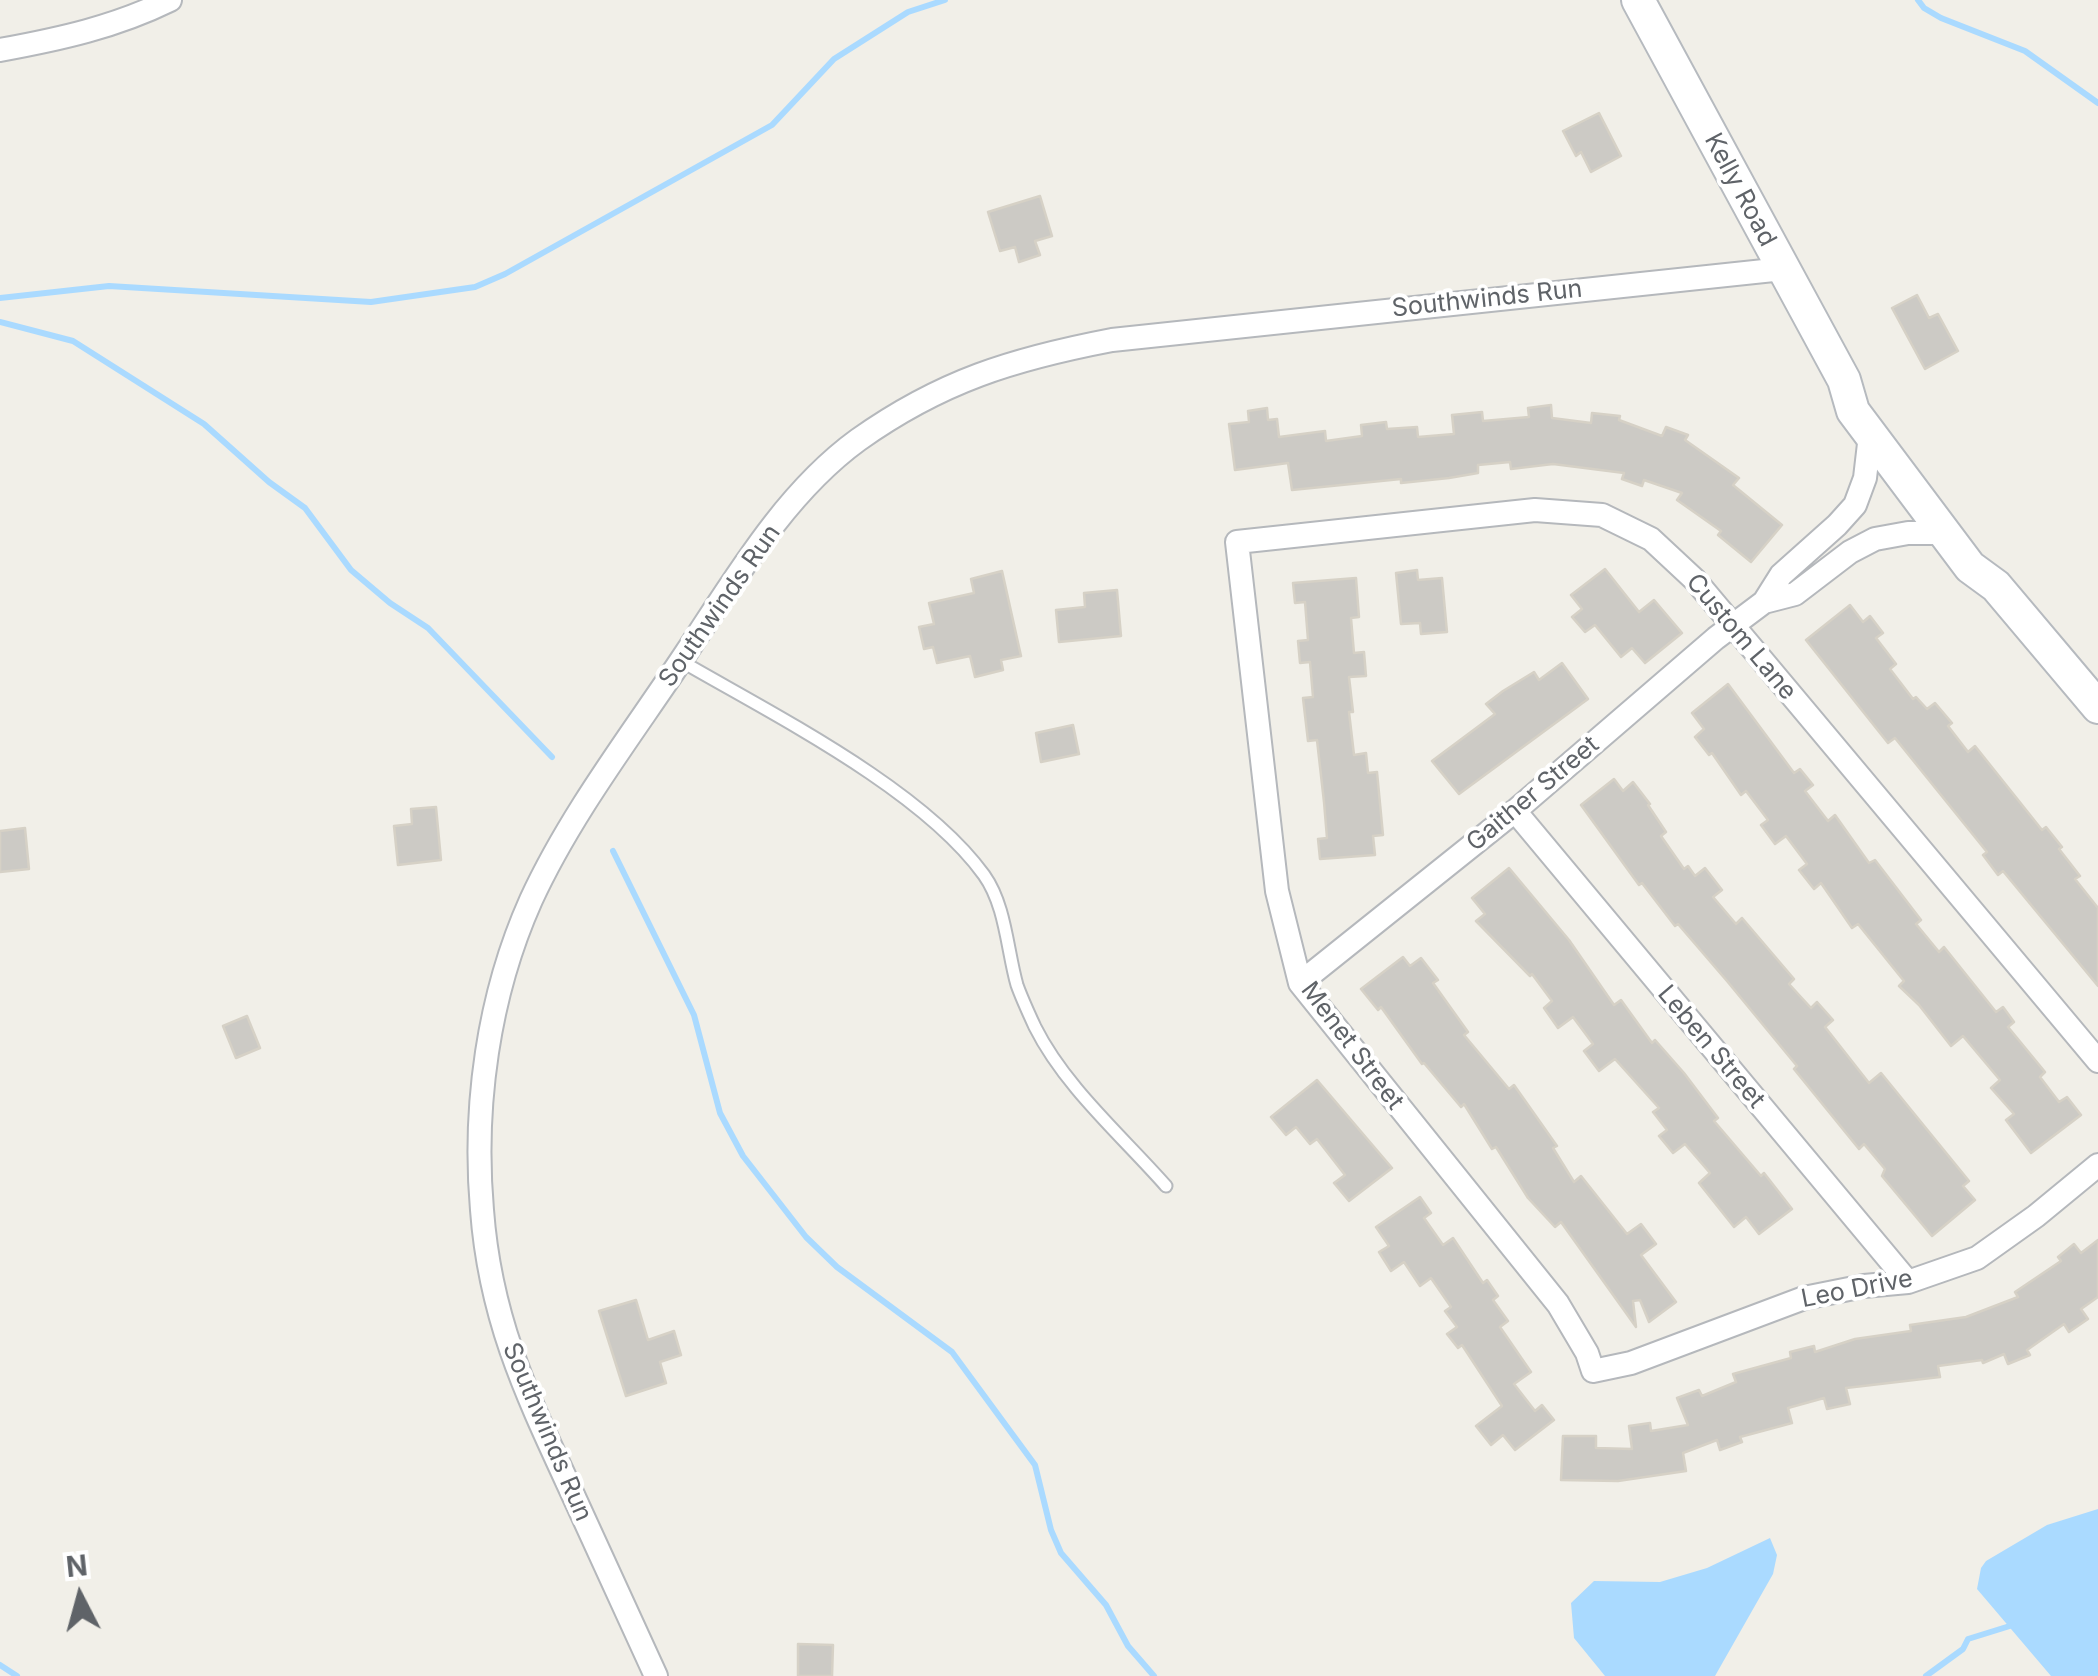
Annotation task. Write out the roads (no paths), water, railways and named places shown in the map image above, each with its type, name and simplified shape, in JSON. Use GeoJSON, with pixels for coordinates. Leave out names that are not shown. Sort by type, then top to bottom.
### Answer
{"type":"FeatureCollection","features":[{"type":"Feature","properties":{"kind":"street"},"geometry":{"type":"LineString","coordinates":[[0,50],[65,38],[132,19],[170,0]]}},
{"type":"Feature","properties":{"kind":"street","name":"Kelly Road"},"geometry":{"type":"LineString","coordinates":[[1638,0],[1844,380],[1853,411],[1970,567],[1996,586],[2098,707]]}},
{"type":"Feature","properties":{"kind":"street","name":"Southwinds Run"},"geometry":{"type":"LineString","coordinates":[[656,1676],[516,1370],[492,1290],[479,1156],[483,1073],[508,965],[532,900],[571,828],[772,527],[855,443],[910,406],[956,382],[1031,356],[1112,340],[1782,269]]}},
{"type":"Feature","properties":{"kind":"street","name":"Kelly Road"},"geometry":{"type":"LineString","coordinates":[[1844,380],[1869,402],[1982,557],[1996,586]]}},
{"type":"Feature","properties":{"kind":"street","name":"Gaither Street"},"geometry":{"type":"LineString","coordinates":[[1764,602],[1781,575],[1838,526],[1854,505],[1864,478],[1870,435]]}},
{"type":"Feature","properties":{"kind":"street","name":"Custom Lane"},"geometry":{"type":"LineString","coordinates":[[1237,542],[1535,510],[1602,516],[1651,539],[1695,580],[2098,1061]]}},
{"type":"Feature","properties":{"kind":"street","name":"Gaither Street"},"geometry":{"type":"LineString","coordinates":[[1300,983],[1764,602],[1795,594],[1850,552],[1875,539],[1908,533],[1943,533]]}},
{"type":"Feature","properties":{"kind":"street","name":"Menet Street"},"geometry":{"type":"LineString","coordinates":[[1237,542],[1278,891],[1300,983],[1558,1304],[1575,1329],[1593,1371]]}},
{"type":"Feature","properties":{"kind":"street","name":"Leben Street"},"geometry":{"type":"LineString","coordinates":[[1515,810],[1908,1282]]}},
{"type":"Feature","properties":{"kind":"street","name":"Leo Drive"},"geometry":{"type":"LineString","coordinates":[[1593,1371],[1631,1362],[1804,1298],[1908,1282],[1977,1258],[2098,1165]]}},
{"type":"Feature","properties":{"kind":"lane"},"geometry":{"type":"LineString","coordinates":[[681,661],[851,762],[918,808],[961,846],[988,880],[1018,987],[1036,1030],[1071,1080],[1166,1186]]}},
{"type":"Feature","properties":{"kind":"water"},"geometry":{"type":"Polygon","coordinates":[[[2098,1509],[2098,1676],[2051,1676],[1977,1589],[1981,1568],[1986,1561],[2047,1525],[2098,1509]]]}},
{"type":"Feature","properties":{"kind":"water"},"geometry":{"type":"Polygon","coordinates":[[[1770,1538],[1777,1555],[1773,1574],[1715,1676],[1605,1676],[1574,1638],[1571,1603],[1594,1581],[1660,1582],[1707,1568],[1770,1538]]]}},
{"type":"Feature","properties":{"kind":"waterway"},"geometry":{"type":"LineString","coordinates":[[0,298],[109,286],[371,302],[475,287],[772,125],[834,59],[908,12],[945,0]]}},
{"type":"Feature","properties":{"kind":"waterway"},"geometry":{"type":"LineString","coordinates":[[1918,0],[1941,18],[2025,51],[2098,103]]}},
{"type":"Feature","properties":{"kind":"waterway"},"geometry":{"type":"LineString","coordinates":[[0,322],[73,341],[204,424],[269,482],[305,508],[351,570],[428,628],[552,757]]}},
{"type":"Feature","properties":{"kind":"waterway"},"geometry":{"type":"LineString","coordinates":[[613,851],[694,1015],[720,1113],[743,1156],[806,1237],[837,1267],[952,1352],[1035,1465],[1051,1530],[1061,1553],[1106,1605],[1128,1646],[1154,1676]]}},
{"type":"Feature","properties":{"kind":"waterway"},"geometry":{"type":"LineString","coordinates":[[1926,1676],[1963,1649],[1968,1639],[2013,1625]]}},
{"type":"Feature","properties":{"kind":"waterway"},"geometry":{"type":"LineString","coordinates":[[0,1665],[17,1676]]}}]}
